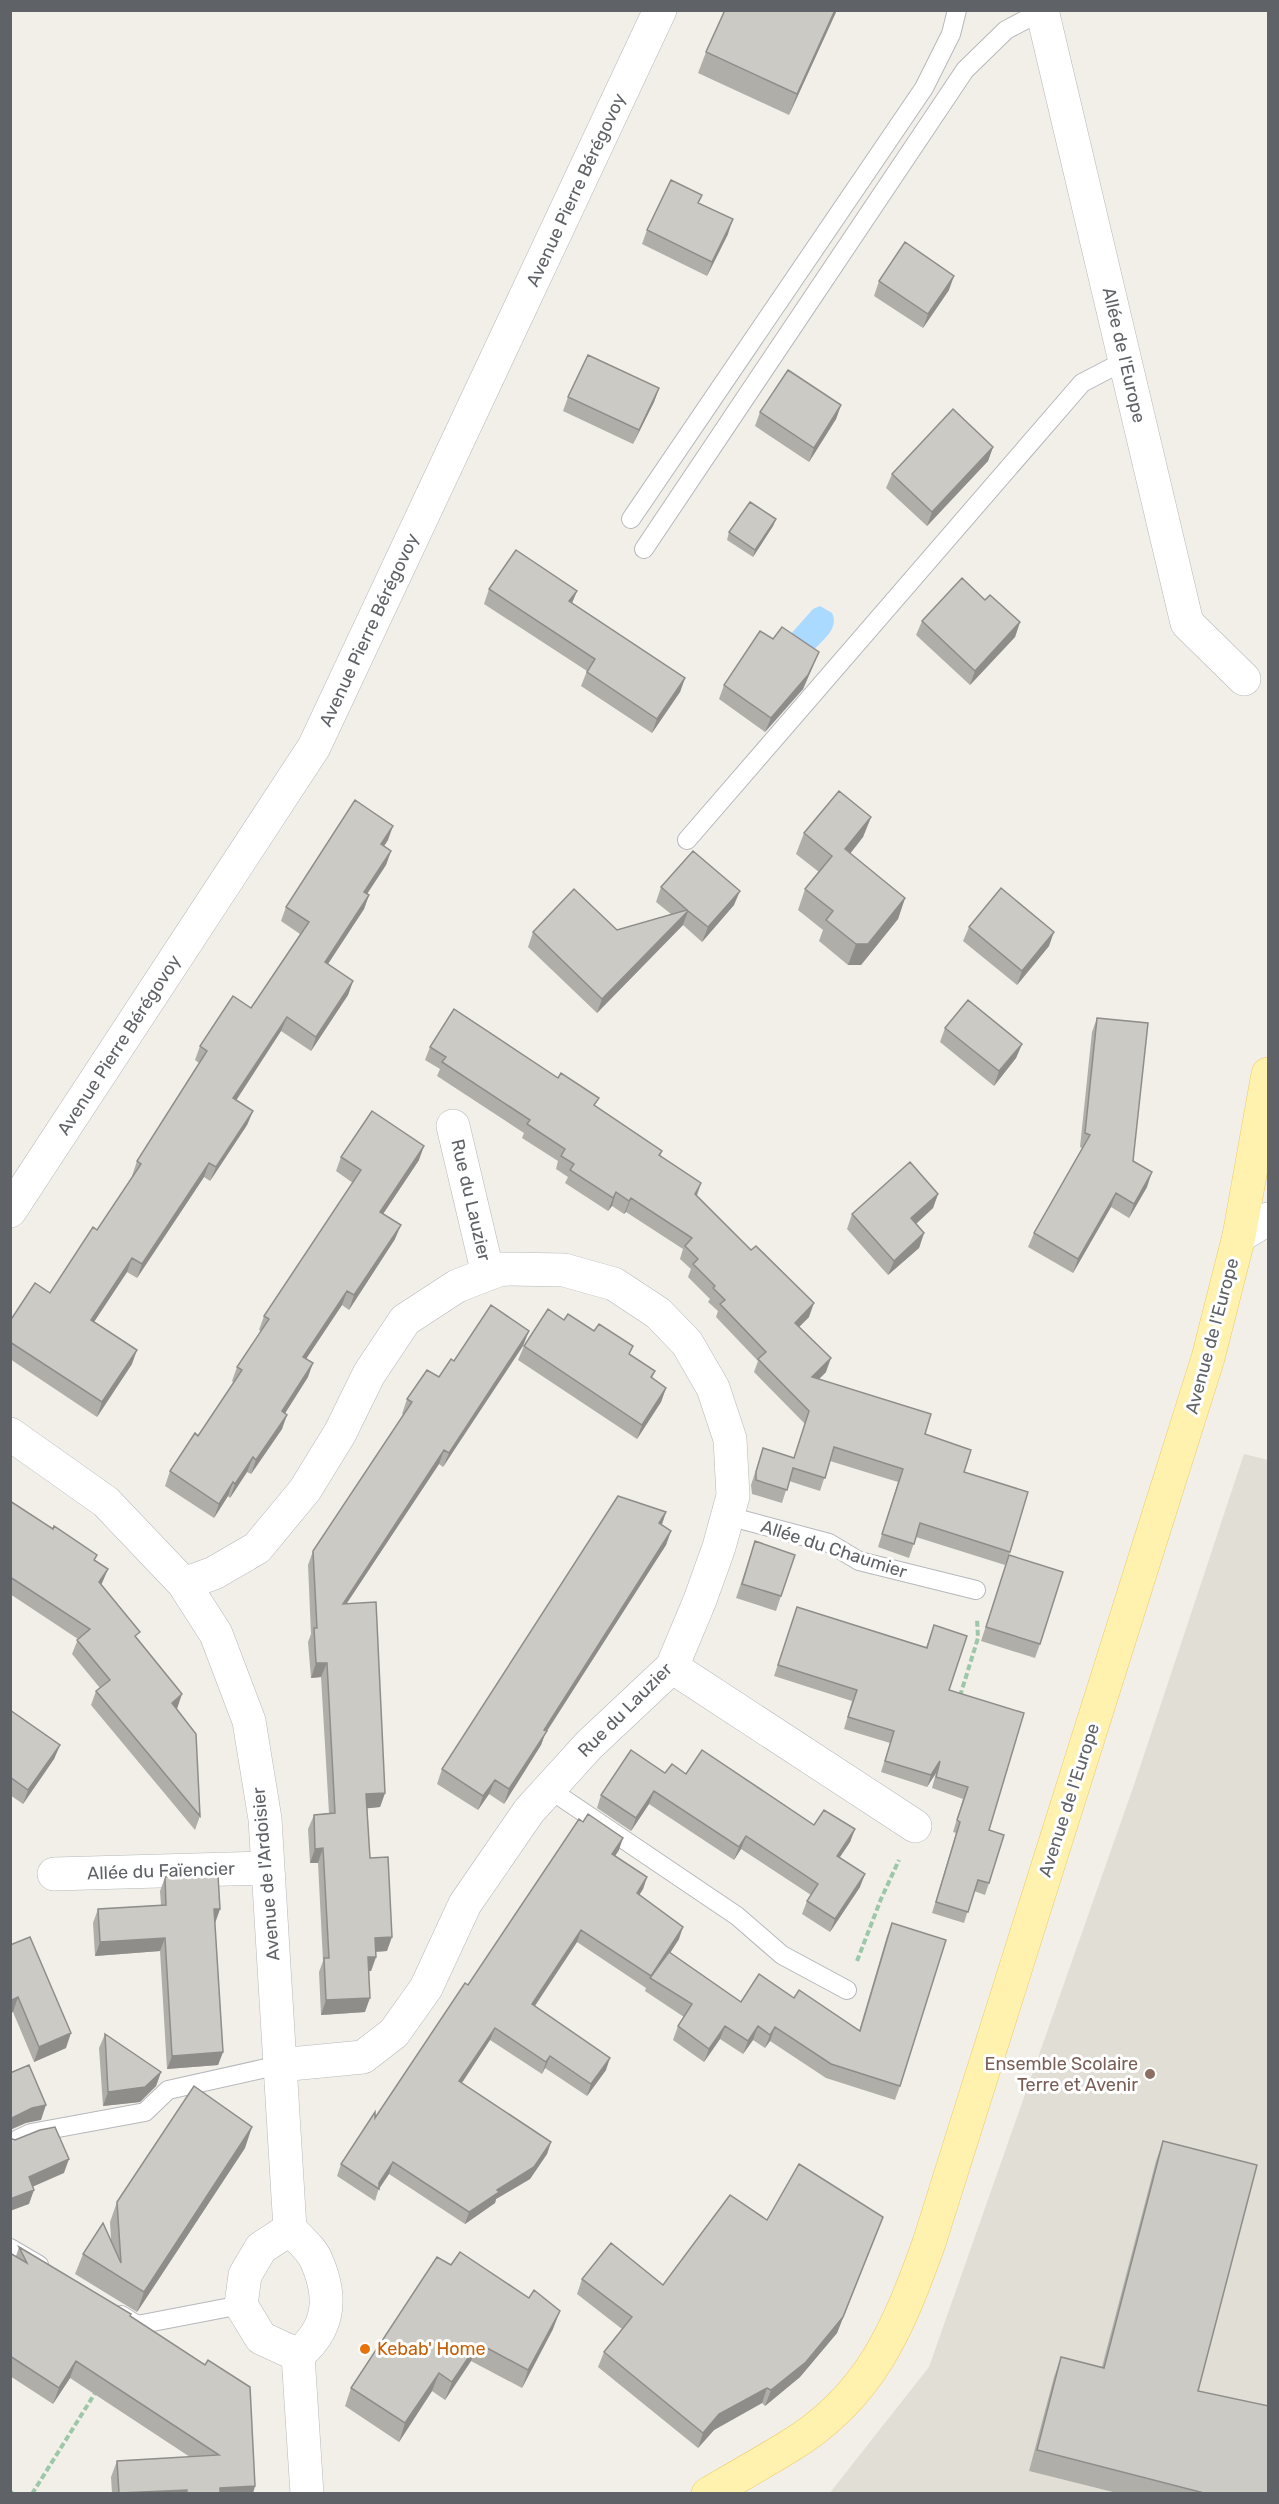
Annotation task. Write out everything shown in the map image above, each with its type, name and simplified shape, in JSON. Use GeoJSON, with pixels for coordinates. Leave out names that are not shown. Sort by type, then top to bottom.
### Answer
{"type":"FeatureCollection","features":[{"type":"Feature","properties":{"kind":"main road","name":"Avenue de l'Europe"},"geometry":{"type":"LineString","coordinates":[[708,2493],[790,2447],[818,2426],[851,2396],[888,2344],[907,2304],[929,2243],[1208,1358],[1239,1236],[1269,1074]]}},
{"type":"Feature","properties":{"kind":"main road","name":"Avenue de l'Europe"},"geometry":{"type":"LineString","coordinates":[[681,2493],[757,2465]]}},
{"type":"Feature","properties":{"kind":"street","name":"Avenue Pierre Bérégovoy"},"geometry":{"type":"LineString","coordinates":[[10,1211],[314,747],[660,10]]}},
{"type":"Feature","properties":{"kind":"street","name":"Allée de l'Europe"},"geometry":{"type":"LineString","coordinates":[[1042,11],[1187,623],[1244,679]]}},
{"type":"Feature","properties":{"kind":"street","name":"Rue du Lauzier"},"geometry":{"type":"LineString","coordinates":[[453,1126],[488,1274]]}},
{"type":"Feature","properties":{"kind":"street"},"geometry":{"type":"LineString","coordinates":[[1239,1236],[1269,1219]]}},
{"type":"Feature","properties":{"kind":"street","name":"Rue du Lauzier"},"geometry":{"type":"LineString","coordinates":[[184,1584],[214,1573],[257,1548],[305,1490],[340,1433],[369,1374],[405,1320],[457,1286],[501,1269],[564,1270],[614,1284],[658,1313],[687,1342],[713,1388],[730,1439],[733,1496],[728,1516],[700,1600],[672,1667],[589,1746],[529,1811],[465,1904],[426,1988],[394,2033],[363,2057],[280,2065]]}},
{"type":"Feature","properties":{"kind":"street","name":"Avenue de l'Ardoisier"},"geometry":{"type":"LineString","coordinates":[[10,1434],[106,1502],[184,1584],[216,1634],[249,1721],[265,1819],[290,2229]]}},
{"type":"Feature","properties":{"kind":"street"},"geometry":{"type":"LineString","coordinates":[[672,1667],[915,1826]]}},
{"type":"Feature","properties":{"kind":"street","name":"Allée du Faïencier"},"geometry":{"type":"LineString","coordinates":[[54,1874],[268,1868]]}},
{"type":"Feature","properties":{"kind":"street"},"geometry":{"type":"LineString","coordinates":[[290,2229],[317,2260],[325,2289],[326,2317],[313,2343],[298,2355],[261,2338],[241,2305],[245,2275],[261,2248],[290,2229]]}},
{"type":"Feature","properties":{"kind":"street"},"geometry":{"type":"LineString","coordinates":[[298,2355],[307,2493]]}},
{"type":"Feature","properties":{"kind":"lane"},"geometry":{"type":"LineString","coordinates":[[631,519],[924,88],[951,34],[957,10]]}},
{"type":"Feature","properties":{"kind":"lane"},"geometry":{"type":"LineString","coordinates":[[644,549],[965,70],[1006,30],[1042,11]]}},
{"type":"Feature","properties":{"kind":"lane"},"geometry":{"type":"LineString","coordinates":[[687,840],[1082,383],[1126,360]]}},
{"type":"Feature","properties":{"kind":"lane","name":"Allée du Chaumier"},"geometry":{"type":"LineString","coordinates":[[728,1516],[829,1543],[859,1561],[976,1590]]}},
{"type":"Feature","properties":{"kind":"lane"},"geometry":{"type":"LineString","coordinates":[[549,1789],[737,1916],[782,1955],[847,1990]]}},
{"type":"Feature","properties":{"kind":"lane"},"geometry":{"type":"LineString","coordinates":[[10,2143],[31,2133],[145,2112],[168,2090],[280,2065]]}},
{"type":"Feature","properties":{"kind":"lane"},"geometry":{"type":"LineString","coordinates":[[10,2248],[50,2272]]}},
{"type":"Feature","properties":{"kind":"lane"},"geometry":{"type":"LineString","coordinates":[[108,2307],[137,2325],[241,2305]]}},
{"type":"Feature","properties":{"kind":"path"},"geometry":{"type":"LineString","coordinates":[[32,2493],[101,2382]]}},
{"type":"Feature","properties":{"kind":"shaded area","name":"Ensemble Scolaire Terre et Avenir"},"geometry":{"type":"Polygon","coordinates":[[[1244,1454],[1268,1460],[1268,2493],[829,2494],[929,2367],[1135,1782],[1244,1454]]]}},
{"type":"Feature","properties":{"kind":"water"},"geometry":{"type":"Polygon","coordinates":[[[820,606],[832,613],[834,624],[812,652],[790,635],[813,609],[820,606]]]}},
{"type":"Feature","properties":{"kind":"building"},"geometry":{"type":"Polygon","coordinates":[[[725,10],[835,10],[797,94],[706,52],[725,10]]]}},
{"type":"Feature","properties":{"kind":"building"},"geometry":{"type":"Polygon","coordinates":[[[671,180],[702,195],[698,203],[733,219],[712,262],[647,230],[671,180]]]}},
{"type":"Feature","properties":{"kind":"building"},"geometry":{"type":"Polygon","coordinates":[[[905,242],[954,276],[928,314],[879,281],[905,242]]]}},
{"type":"Feature","properties":{"kind":"building"},"geometry":{"type":"Polygon","coordinates":[[[588,355],[659,388],[639,430],[568,397],[588,355]]]}},
{"type":"Feature","properties":{"kind":"building"},"geometry":{"type":"Polygon","coordinates":[[[788,370],[841,405],[814,448],[760,412],[788,370]]]}},
{"type":"Feature","properties":{"kind":"building"},"geometry":{"type":"Polygon","coordinates":[[[953,409],[993,447],[932,512],[892,474],[953,409]]]}},
{"type":"Feature","properties":{"kind":"building"},"geometry":{"type":"Polygon","coordinates":[[[750,502],[776,519],[755,550],[729,532],[750,502]]]}},
{"type":"Feature","properties":{"kind":"building"},"geometry":{"type":"Polygon","coordinates":[[[516,550],[577,591],[569,601],[685,678],[657,719],[587,672],[595,659],[489,589],[516,550]]]}},
{"type":"Feature","properties":{"kind":"building"},"geometry":{"type":"Polygon","coordinates":[[[962,578],[985,600],[990,595],[1020,622],[975,671],[922,621],[962,578]]]}},
{"type":"Feature","properties":{"kind":"building"},"geometry":{"type":"Polygon","coordinates":[[[782,627],[819,652],[808,675],[771,718],[724,685],[760,631],[773,639],[782,627]]]}},
{"type":"Feature","properties":{"kind":"building"},"geometry":{"type":"Polygon","coordinates":[[[839,791],[871,817],[845,849],[905,898],[868,944],[856,944],[826,920],[833,911],[805,889],[832,856],[804,833],[839,791]]]}},
{"type":"Feature","properties":{"kind":"building"},"geometry":{"type":"Polygon","coordinates":[[[355,800],[393,826],[381,844],[391,851],[364,892],[369,895],[325,962],[353,981],[316,1037],[287,1017],[233,1098],[253,1111],[216,1167],[209,1163],[142,1264],[132,1258],[91,1320],[137,1350],[102,1402],[10,1342],[10,1321],[35,1283],[50,1293],[93,1227],[97,1230],[141,1164],[137,1161],[207,1051],[200,1046],[233,996],[251,1008],[309,922],[286,907],[355,800]]]}},
{"type":"Feature","properties":{"kind":"building"},"geometry":{"type":"Polygon","coordinates":[[[693,851],[740,891],[708,927],[688,911],[602,999],[533,932],[574,889],[617,930],[687,910],[661,887],[693,851]]]}},
{"type":"Feature","properties":{"kind":"building"},"geometry":{"type":"Polygon","coordinates":[[[1001,888],[1054,932],[1022,971],[969,927],[1001,888]]]}},
{"type":"Feature","properties":{"kind":"building"},"geometry":{"type":"Polygon","coordinates":[[[968,1000],[1022,1044],[999,1071],[945,1028],[968,1000]]]}},
{"type":"Feature","properties":{"kind":"building"},"geometry":{"type":"Polygon","coordinates":[[[454,1009],[558,1078],[561,1073],[599,1098],[594,1105],[662,1151],[659,1155],[701,1183],[695,1194],[751,1250],[756,1246],[814,1303],[795,1323],[831,1358],[812,1377],[931,1414],[925,1434],[971,1450],[964,1472],[1028,1492],[1010,1552],[920,1523],[914,1544],[882,1534],[903,1469],[834,1447],[825,1478],[793,1468],[787,1490],[756,1480],[763,1448],[794,1458],[809,1411],[758,1359],[766,1352],[720,1304],[725,1300],[713,1288],[715,1286],[693,1264],[698,1259],[685,1246],[692,1238],[631,1198],[629,1201],[616,1192],[613,1198],[570,1170],[574,1164],[561,1156],[565,1149],[527,1124],[530,1120],[442,1062],[446,1057],[430,1047],[454,1009]]]}},
{"type":"Feature","properties":{"kind":"building"},"geometry":{"type":"Polygon","coordinates":[[[1097,1018],[1148,1023],[1133,1161],[1152,1172],[1134,1204],[1116,1193],[1078,1259],[1034,1233],[1090,1135],[1085,1133],[1097,1018]]]}},
{"type":"Feature","properties":{"kind":"building"},"geometry":{"type":"Polygon","coordinates":[[[372,1111],[424,1146],[380,1212],[401,1225],[354,1295],[347,1291],[303,1357],[313,1363],[282,1411],[287,1415],[256,1460],[253,1457],[219,1504],[170,1471],[195,1433],[198,1436],[242,1370],[237,1367],[269,1319],[264,1316],[361,1170],[341,1157],[372,1111]]]}},
{"type":"Feature","properties":{"kind":"building"},"geometry":{"type":"Polygon","coordinates":[[[910,1162],[938,1194],[911,1218],[924,1233],[894,1261],[852,1214],[910,1162]]]}},
{"type":"Feature","properties":{"kind":"building"},"geometry":{"type":"Polygon","coordinates":[[[491,1305],[529,1331],[449,1453],[444,1450],[343,1604],[376,1602],[385,1793],[366,1794],[370,1858],[388,1857],[392,1937],[375,1938],[376,1957],[368,1957],[370,1998],[326,2000],[324,1958],[329,1958],[323,1848],[315,1849],[314,1815],[335,1813],[327,1663],[316,1663],[314,1628],[317,1628],[313,1551],[412,1402],[407,1399],[427,1370],[439,1377],[451,1359],[454,1361],[491,1305]]]}},
{"type":"Feature","properties":{"kind":"building"},"geometry":{"type":"Polygon","coordinates":[[[548,1309],[564,1320],[568,1314],[594,1331],[599,1324],[633,1346],[629,1354],[655,1371],[651,1377],[666,1388],[642,1425],[524,1346],[548,1309]]]}},
{"type":"Feature","properties":{"kind":"building"},"geometry":{"type":"Polygon","coordinates":[[[618,1496],[666,1512],[659,1523],[671,1531],[509,1789],[495,1780],[483,1796],[442,1769],[618,1496]]]}},
{"type":"Feature","properties":{"kind":"building"},"geometry":{"type":"Polygon","coordinates":[[[10,1501],[53,1529],[54,1526],[97,1555],[94,1560],[108,1569],[99,1582],[140,1632],[135,1636],[182,1694],[172,1703],[196,1734],[200,1816],[96,1691],[110,1680],[77,1640],[90,1629],[10,1577],[10,1501]]]}},
{"type":"Feature","properties":{"kind":"building"},"geometry":{"type":"Polygon","coordinates":[[[755,1541],[795,1555],[781,1596],[742,1584],[755,1541]]]}},
{"type":"Feature","properties":{"kind":"building"},"geometry":{"type":"Polygon","coordinates":[[[1009,1555],[1063,1572],[1040,1644],[986,1627],[1009,1555]]]}},
{"type":"Feature","properties":{"kind":"building"},"geometry":{"type":"Polygon","coordinates":[[[797,1607],[927,1648],[934,1625],[967,1636],[949,1690],[1024,1713],[989,1830],[1004,1835],[989,1883],[978,1880],[968,1912],[936,1902],[968,1787],[936,1777],[940,1761],[931,1775],[885,1761],[894,1731],[848,1717],[857,1690],[778,1665],[797,1607]]]}},
{"type":"Feature","properties":{"kind":"building"},"geometry":{"type":"Polygon","coordinates":[[[10,1710],[60,1745],[28,1790],[10,1777],[10,1710]]]}},
{"type":"Feature","properties":{"kind":"building"},"geometry":{"type":"Polygon","coordinates":[[[631,1750],[665,1773],[672,1764],[686,1774],[702,1750],[814,1825],[824,1810],[855,1829],[837,1856],[865,1874],[835,1919],[807,1901],[818,1884],[746,1836],[739,1847],[654,1791],[636,1818],[601,1795],[631,1750]]]}},
{"type":"Feature","properties":{"kind":"building"},"geometry":{"type":"Polygon","coordinates":[[[588,1814],[623,1838],[612,1854],[647,1877],[637,1893],[683,1927],[651,1976],[581,1930],[532,2004],[610,2058],[591,2084],[550,2056],[546,2062],[495,2028],[459,2081],[551,2142],[534,2167],[497,2190],[499,2192],[469,2212],[393,2162],[379,2183],[379,2189],[341,2164],[375,2112],[375,2118],[465,1983],[468,1985],[579,1819],[583,1822],[588,1814]]]}},
{"type":"Feature","properties":{"kind":"building"},"geometry":{"type":"Polygon","coordinates":[[[218,1875],[220,1909],[214,1909],[223,2052],[172,2056],[165,1938],[100,1942],[98,1909],[166,1905],[165,1877],[218,1875]]]}},
{"type":"Feature","properties":{"kind":"building"},"geometry":{"type":"Polygon","coordinates":[[[892,1923],[946,1940],[900,2086],[831,2064],[775,2027],[770,2035],[758,2026],[748,2041],[725,2026],[709,2049],[678,2026],[692,2004],[650,1978],[669,1952],[741,2002],[759,1974],[794,1998],[799,1990],[860,2031],[892,1923]]]}},
{"type":"Feature","properties":{"kind":"building"},"geometry":{"type":"Polygon","coordinates":[[[30,1937],[71,2033],[39,2047],[18,1997],[10,2001],[10,1945],[30,1937]]]}},
{"type":"Feature","properties":{"kind":"building"},"geometry":{"type":"Polygon","coordinates":[[[105,2034],[161,2072],[145,2087],[108,2092],[105,2034]]]}},
{"type":"Feature","properties":{"kind":"building"},"geometry":{"type":"Polygon","coordinates":[[[29,2065],[46,2105],[32,2108],[10,2119],[10,2073],[29,2065]]]}},
{"type":"Feature","properties":{"kind":"building"},"geometry":{"type":"Polygon","coordinates":[[[194,2086],[252,2127],[144,2292],[83,2254],[103,2223],[121,2263],[117,2202],[194,2086]]]}},
{"type":"Feature","properties":{"kind":"building"},"geometry":{"type":"Polygon","coordinates":[[[55,2127],[69,2159],[29,2177],[34,2190],[10,2199],[10,2138],[15,2140],[55,2127]]]}},
{"type":"Feature","properties":{"kind":"building"},"geometry":{"type":"Polygon","coordinates":[[[1163,2141],[1257,2165],[1198,2391],[1269,2406],[1269,2493],[1204,2493],[1037,2450],[1061,2357],[1104,2368],[1163,2141]]]}},
{"type":"Feature","properties":{"kind":"building"},"geometry":{"type":"Polygon","coordinates":[[[799,2164],[883,2217],[843,2317],[806,2362],[771,2390],[767,2388],[719,2414],[703,2433],[604,2352],[632,2317],[582,2279],[611,2243],[663,2285],[730,2195],[767,2220],[799,2164]]]}},
{"type":"Feature","properties":{"kind":"building"},"geometry":{"type":"Polygon","coordinates":[[[19,2247],[131,2314],[130,2316],[205,2365],[208,2360],[250,2387],[255,2486],[220,2488],[220,2493],[187,2493],[187,2490],[119,2493],[117,2461],[219,2455],[76,2361],[59,2388],[10,2356],[10,2253],[27,2263],[19,2247]]]}},
{"type":"Feature","properties":{"kind":"building"},"geometry":{"type":"Polygon","coordinates":[[[460,2252],[529,2298],[534,2290],[560,2311],[528,2370],[478,2343],[452,2382],[439,2373],[405,2423],[351,2388],[437,2257],[451,2265],[460,2252]]]}},
{"type":"Feature","properties":{"kind":"place","name":"Ensemble Scolaire Terre et Avenir"},"geometry":{"type":"Point","coordinates":[1150,2074]}},
{"type":"Feature","properties":{"kind":"place","name":"Kebab' Home"},"geometry":{"type":"Point","coordinates":[365,2349]}}]}
